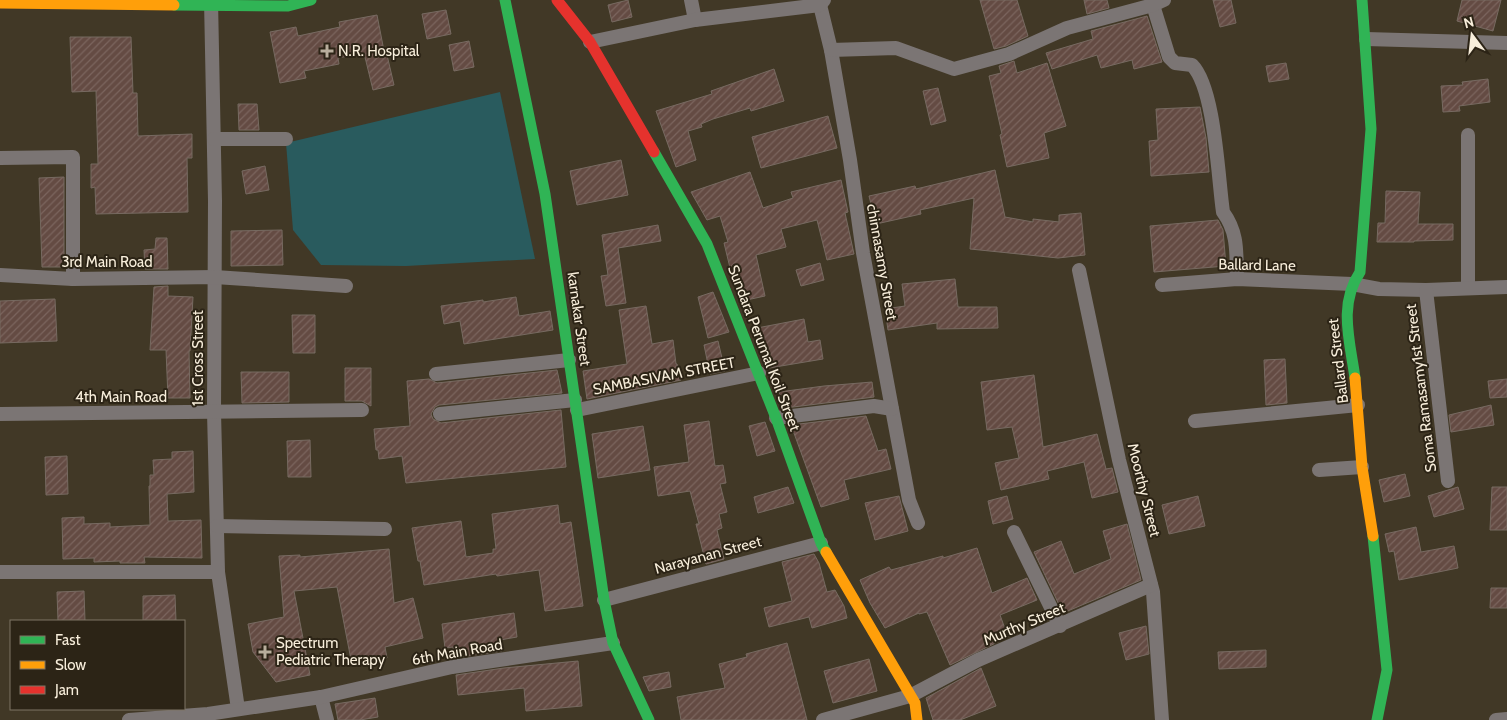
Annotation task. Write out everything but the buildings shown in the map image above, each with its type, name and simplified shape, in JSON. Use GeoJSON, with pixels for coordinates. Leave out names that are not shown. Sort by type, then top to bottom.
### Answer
{"type":"FeatureCollection","features":[{"type":"Feature","properties":{"kind":"street"},"geometry":{"type":"LineString","coordinates":[[0,3],[211,3],[288,6],[311,0]]}},
{"type":"Feature","properties":{"kind":"street","name":"karnakar Street"},"geometry":{"type":"LineString","coordinates":[[505,0],[545,194],[604,600],[613,643],[649,720]]}},
{"type":"Feature","properties":{"kind":"street","name":"Sundara Perumal Koil Street"},"geometry":{"type":"LineString","coordinates":[[557,0],[590,42],[708,244],[759,373],[821,543],[913,699],[917,720]]}},
{"type":"Feature","properties":{"kind":"street"},"geometry":{"type":"LineString","coordinates":[[691,0],[695,20]]}},
{"type":"Feature","properties":{"kind":"street","name":"Ballard Street"},"geometry":{"type":"LineString","coordinates":[[1362,0],[1371,129],[1360,272],[1352,284],[1346,310],[1358,405],[1362,467],[1373,533],[1387,670],[1377,720]]}},
{"type":"Feature","properties":{"kind":"street"},"geometry":{"type":"LineString","coordinates":[[590,42],[695,20],[822,2]]}},
{"type":"Feature","properties":{"kind":"street","name":"chinnasamy Street"},"geometry":{"type":"LineString","coordinates":[[822,2],[850,160],[862,252],[910,500],[918,523]]}},
{"type":"Feature","properties":{"kind":"street"},"geometry":{"type":"LineString","coordinates":[[831,50],[896,48],[954,69],[1009,54],[1067,28],[1159,2],[1169,58],[1175,63],[1192,65],[1200,75],[1212,115],[1224,212],[1232,224],[1236,237],[1237,279]]}},
{"type":"Feature","properties":{"kind":"street","name":"1st Cross Street"},"geometry":{"type":"LineString","coordinates":[[211,3],[214,138],[214,412],[218,572],[238,709]]}},
{"type":"Feature","properties":{"kind":"street"},"geometry":{"type":"LineString","coordinates":[[1366,39],[1507,43]]}},
{"type":"Feature","properties":{"kind":"street"},"geometry":{"type":"LineString","coordinates":[[1468,136],[1468,287]]}},
{"type":"Feature","properties":{"kind":"street"},"geometry":{"type":"LineString","coordinates":[[214,138],[286,139]]}},
{"type":"Feature","properties":{"kind":"street"},"geometry":{"type":"LineString","coordinates":[[0,158],[74,157],[73,279]]}},
{"type":"Feature","properties":{"kind":"street","name":"Moorthy Street"},"geometry":{"type":"LineString","coordinates":[[1079,270],[1119,460],[1153,592],[1162,720]]}},
{"type":"Feature","properties":{"kind":"street","name":"3rd Main Road"},"geometry":{"type":"LineString","coordinates":[[0,275],[73,279],[215,277],[346,286]]}},
{"type":"Feature","properties":{"kind":"street","name":"Ballard Lane"},"geometry":{"type":"LineString","coordinates":[[1162,285],[1237,279],[1352,284],[1379,288],[1426,290],[1507,287]]}},
{"type":"Feature","properties":{"kind":"street","name":"Soma Ramasamy1st Street"},"geometry":{"type":"LineString","coordinates":[[1426,290],[1448,481]]}},
{"type":"Feature","properties":{"kind":"street"},"geometry":{"type":"LineString","coordinates":[[436,374],[569,360]]}},
{"type":"Feature","properties":{"kind":"street","name":"SAMBASIVAM STREET"},"geometry":{"type":"LineString","coordinates":[[440,414],[576,405],[759,373]]}},
{"type":"Feature","properties":{"kind":"street"},"geometry":{"type":"LineString","coordinates":[[1195,421],[1358,405]]}},
{"type":"Feature","properties":{"kind":"street"},"geometry":{"type":"LineString","coordinates":[[776,418],[874,406],[892,409]]}},
{"type":"Feature","properties":{"kind":"street","name":"4th Main Road"},"geometry":{"type":"LineString","coordinates":[[0,414],[362,410]]}},
{"type":"Feature","properties":{"kind":"street"},"geometry":{"type":"LineString","coordinates":[[1319,470],[1362,467]]}},
{"type":"Feature","properties":{"kind":"street"},"geometry":{"type":"LineString","coordinates":[[217,526],[385,529]]}},
{"type":"Feature","properties":{"kind":"street"},"geometry":{"type":"LineString","coordinates":[[1014,532],[1060,626]]}},
{"type":"Feature","properties":{"kind":"street","name":"Narayanan Street"},"geometry":{"type":"LineString","coordinates":[[604,600],[821,543]]}},
{"type":"Feature","properties":{"kind":"street"},"geometry":{"type":"LineString","coordinates":[[0,572],[218,572]]}},
{"type":"Feature","properties":{"kind":"street","name":"Murthy Street"},"geometry":{"type":"LineString","coordinates":[[823,720],[913,699],[978,660],[1151,585]]}},
{"type":"Feature","properties":{"kind":"street","name":"6th Main Road"},"geometry":{"type":"LineString","coordinates":[[129,720],[208,717],[238,709],[321,697],[452,667],[613,643]]}},
{"type":"Feature","properties":{"kind":"street"},"geometry":{"type":"LineString","coordinates":[[321,697],[327,720]]}},
{"type":"Feature","properties":{"kind":"street"},"geometry":{"type":"LineString","coordinates":[[913,699],[923,720]]}},
{"type":"Feature","properties":{"kind":"street"},"geometry":{"type":"LineString","coordinates":[[1496,720],[1507,719]]}},
{"type":"Feature","properties":{"kind":"water"},"geometry":{"type":"Polygon","coordinates":[[[500,92],[535,259],[406,266],[321,265],[293,230],[286,143],[500,92]]]}},
{"type":"Feature","properties":{"kind":"traffic: fast"},"geometry":{"type":"LineString","coordinates":[[174,5],[288,6],[311,0]]}},
{"type":"Feature","properties":{"kind":"traffic: fast"},"geometry":{"type":"LineString","coordinates":[[505,0],[545,194],[604,600],[613,643],[649,720]]}},
{"type":"Feature","properties":{"kind":"traffic: fast"},"geometry":{"type":"LineString","coordinates":[[1355,378],[1347,324],[1347,310],[1353,285],[1360,272],[1371,129],[1362,0]]}},
{"type":"Feature","properties":{"kind":"traffic: fast"},"geometry":{"type":"LineString","coordinates":[[654,152],[707,244],[776,418],[821,543],[826,552]]}},
{"type":"Feature","properties":{"kind":"traffic: fast"},"geometry":{"type":"LineString","coordinates":[[1373,536],[1387,670],[1377,720]]}},
{"type":"Feature","properties":{"kind":"traffic: slow"},"geometry":{"type":"LineString","coordinates":[[0,3],[174,5]]}},
{"type":"Feature","properties":{"kind":"traffic: slow"},"geometry":{"type":"LineString","coordinates":[[1355,378],[1362,467],[1373,536]]}},
{"type":"Feature","properties":{"kind":"traffic: slow"},"geometry":{"type":"LineString","coordinates":[[826,552],[915,703],[917,720]]}},
{"type":"Feature","properties":{"kind":"traffic: jam"},"geometry":{"type":"LineString","coordinates":[[557,0],[590,42],[654,152]]}},
{"type":"Feature","properties":{"kind":"place","name":"N.R. Hospital"},"geometry":{"type":"Point","coordinates":[327,51]}},
{"type":"Feature","properties":{"kind":"place","name":"Spectrum Pediatric Therapy"},"geometry":{"type":"Point","coordinates":[265,652]}}]}
